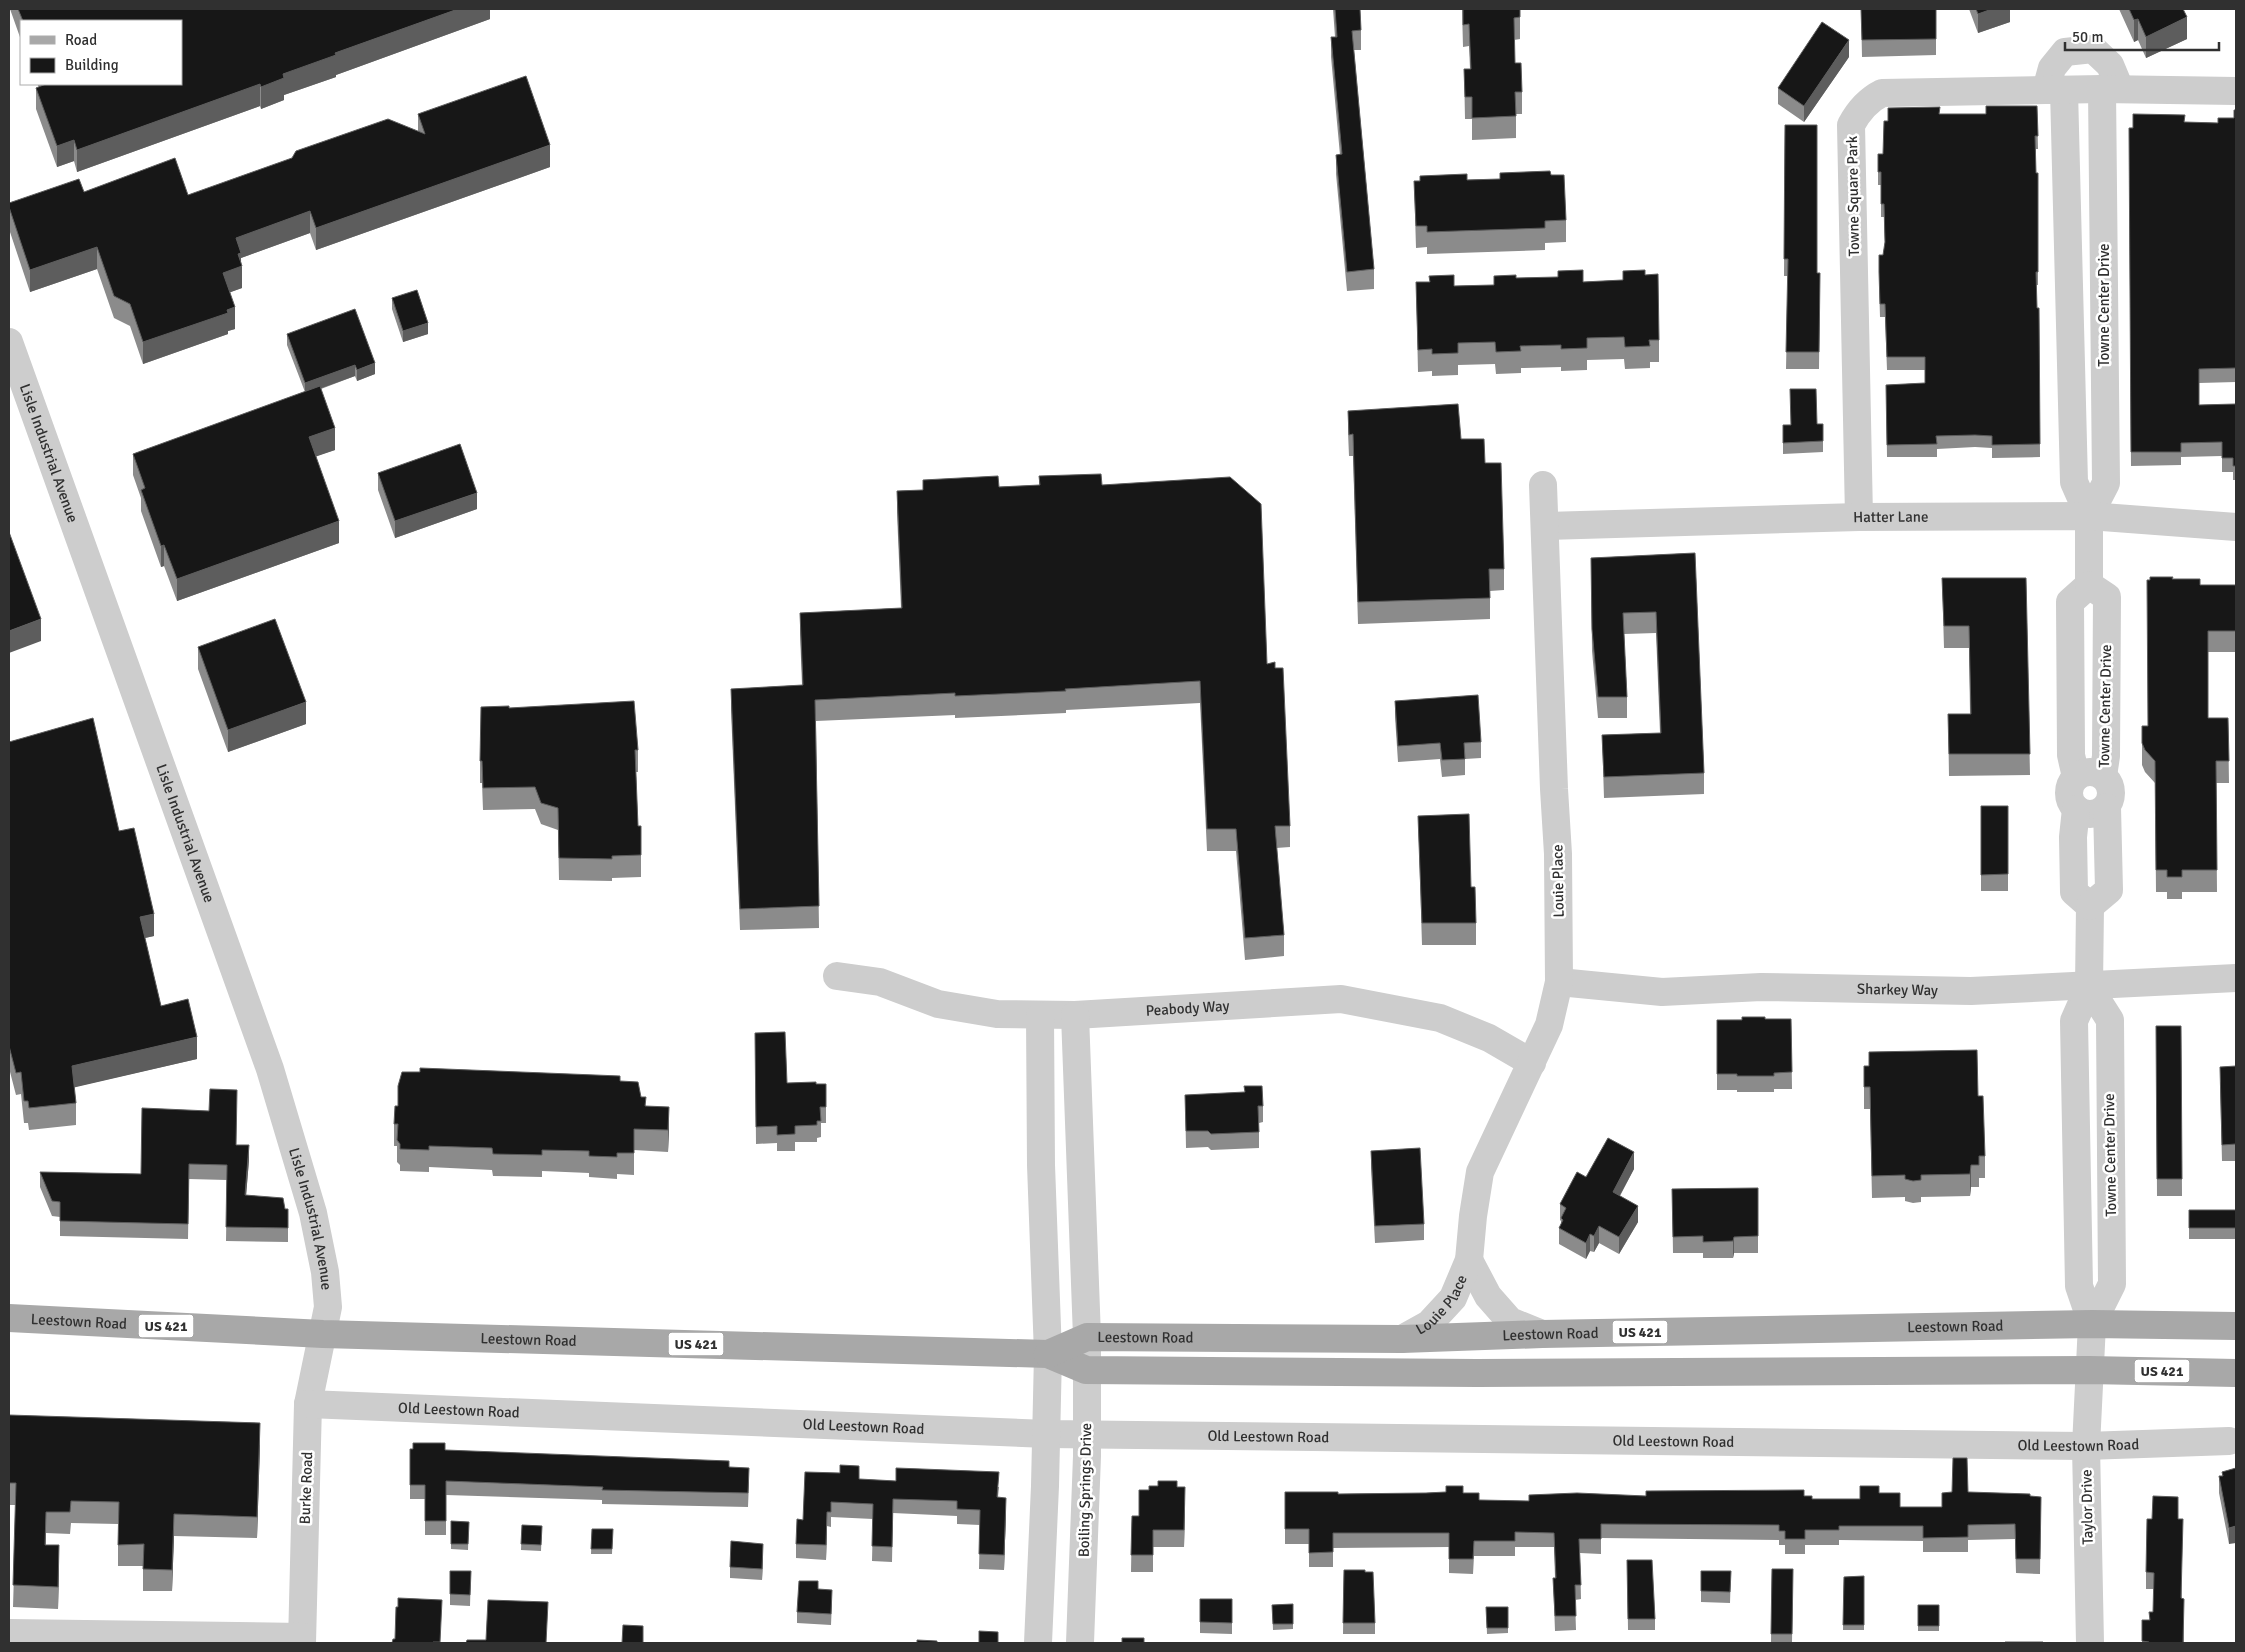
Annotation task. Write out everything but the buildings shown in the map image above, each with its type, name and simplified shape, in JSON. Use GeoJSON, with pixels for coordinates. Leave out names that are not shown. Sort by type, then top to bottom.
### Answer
{"type":"FeatureCollection","features":[{"type":"Feature","properties":{"kind":"main road","name":"Leestown Road"},"geometry":{"type":"LineString","coordinates":[[9,1318],[323,1334],[1048,1354],[1086,1370],[1477,1373],[2089,1370],[2236,1372]]}},
{"type":"Feature","properties":{"kind":"main road","name":"Leestown Road"},"geometry":{"type":"LineString","coordinates":[[1048,1354],[1087,1337],[1402,1339],[1542,1334],[2092,1324],[2236,1326]]}},
{"type":"Feature","properties":{"kind":"street","name":"Towne Center Drive"},"geometry":{"type":"LineString","coordinates":[[2076,777],[2071,755],[2070,602],[2088,585],[2089,516],[2074,482],[2055,90],[2052,68],[2065,52],[2093,49],[2110,65],[2111,89],[2106,483],[2089,516]]}},
{"type":"Feature","properties":{"kind":"street","name":"Towne Square Park"},"geometry":{"type":"LineString","coordinates":[[1858,517],[1851,125],[1857,114],[1870,99],[1882,93],[2111,89],[2236,91]]}},
{"type":"Feature","properties":{"kind":"street","name":"Lisle Industrial Avenue"},"geometry":{"type":"LineString","coordinates":[[9,342],[272,1078],[313,1214],[325,1272],[328,1307],[323,1334]]}},
{"type":"Feature","properties":{"kind":"street","name":"Louie Place"},"geometry":{"type":"LineString","coordinates":[[1402,1339],[1429,1324],[1452,1298],[1469,1260],[1480,1172],[1549,1025],[1559,982],[1558,854],[1543,485]]}},
{"type":"Feature","properties":{"kind":"street","name":"Hatter Lane"},"geometry":{"type":"LineString","coordinates":[[1546,526],[1858,517],[2089,516],[2236,527]]}},
{"type":"Feature","properties":{"kind":"street","name":"Towne Center Drive"},"geometry":{"type":"LineString","coordinates":[[2088,585],[2107,597],[2106,756],[2103,776]]}},
{"type":"Feature","properties":{"kind":"street"},"geometry":{"type":"LineString","coordinates":[[2076,810],[2088,815],[2095,814],[2106,807],[2110,801],[2111,788],[2103,776],[2089,772],[2076,777],[2071,783],[2069,797],[2076,810],[2072,837],[2074,892],[2090,906],[2109,890],[2106,807]]}},
{"type":"Feature","properties":{"kind":"street","name":"Towne Center Drive"},"geometry":{"type":"LineString","coordinates":[[2089,1370],[2092,1324],[2079,1286],[2074,1021],[2089,987],[2090,906]]}},
{"type":"Feature","properties":{"kind":"street","name":"Peabody Way"},"geometry":{"type":"LineString","coordinates":[[837,976],[880,982],[938,1004],[997,1014],[1075,1015],[1342,1000],[1440,1018],[1489,1038],[1532,1062]]}},
{"type":"Feature","properties":{"kind":"street","name":"Sharkey Way"},"geometry":{"type":"LineString","coordinates":[[1559,982],[1662,992],[1761,987],[1971,991],[2089,987],[2236,978]]}},
{"type":"Feature","properties":{"kind":"street","name":"Towne Center Drive"},"geometry":{"type":"LineString","coordinates":[[2089,987],[2110,1020],[2112,1284],[2092,1324]]}},
{"type":"Feature","properties":{"kind":"street","name":"Boiling Springs Drive"},"geometry":{"type":"LineString","coordinates":[[1075,1015],[1087,1337],[1087,1434],[1080,1643]]}},
{"type":"Feature","properties":{"kind":"street"},"geometry":{"type":"LineString","coordinates":[[1038,1643],[1047,1434],[1048,1354],[1041,1165],[1040,1016]]}},
{"type":"Feature","properties":{"kind":"street","name":"Louie Place"},"geometry":{"type":"LineString","coordinates":[[1469,1260],[1488,1296],[1510,1320],[1542,1334]]}},
{"type":"Feature","properties":{"kind":"street","name":"Burke Road"},"geometry":{"type":"LineString","coordinates":[[302,1640],[308,1404],[323,1334]]}},
{"type":"Feature","properties":{"kind":"street","name":"Taylor Drive"},"geometry":{"type":"LineString","coordinates":[[2089,1370],[2086,1446],[2090,1643]]}},
{"type":"Feature","properties":{"kind":"street","name":"Old Leestown Road"},"geometry":{"type":"LineString","coordinates":[[308,1404],[1047,1434],[2086,1446],[2229,1441]]}},
{"type":"Feature","properties":{"kind":"street"},"geometry":{"type":"LineString","coordinates":[[9,1634],[302,1640]]}}]}
